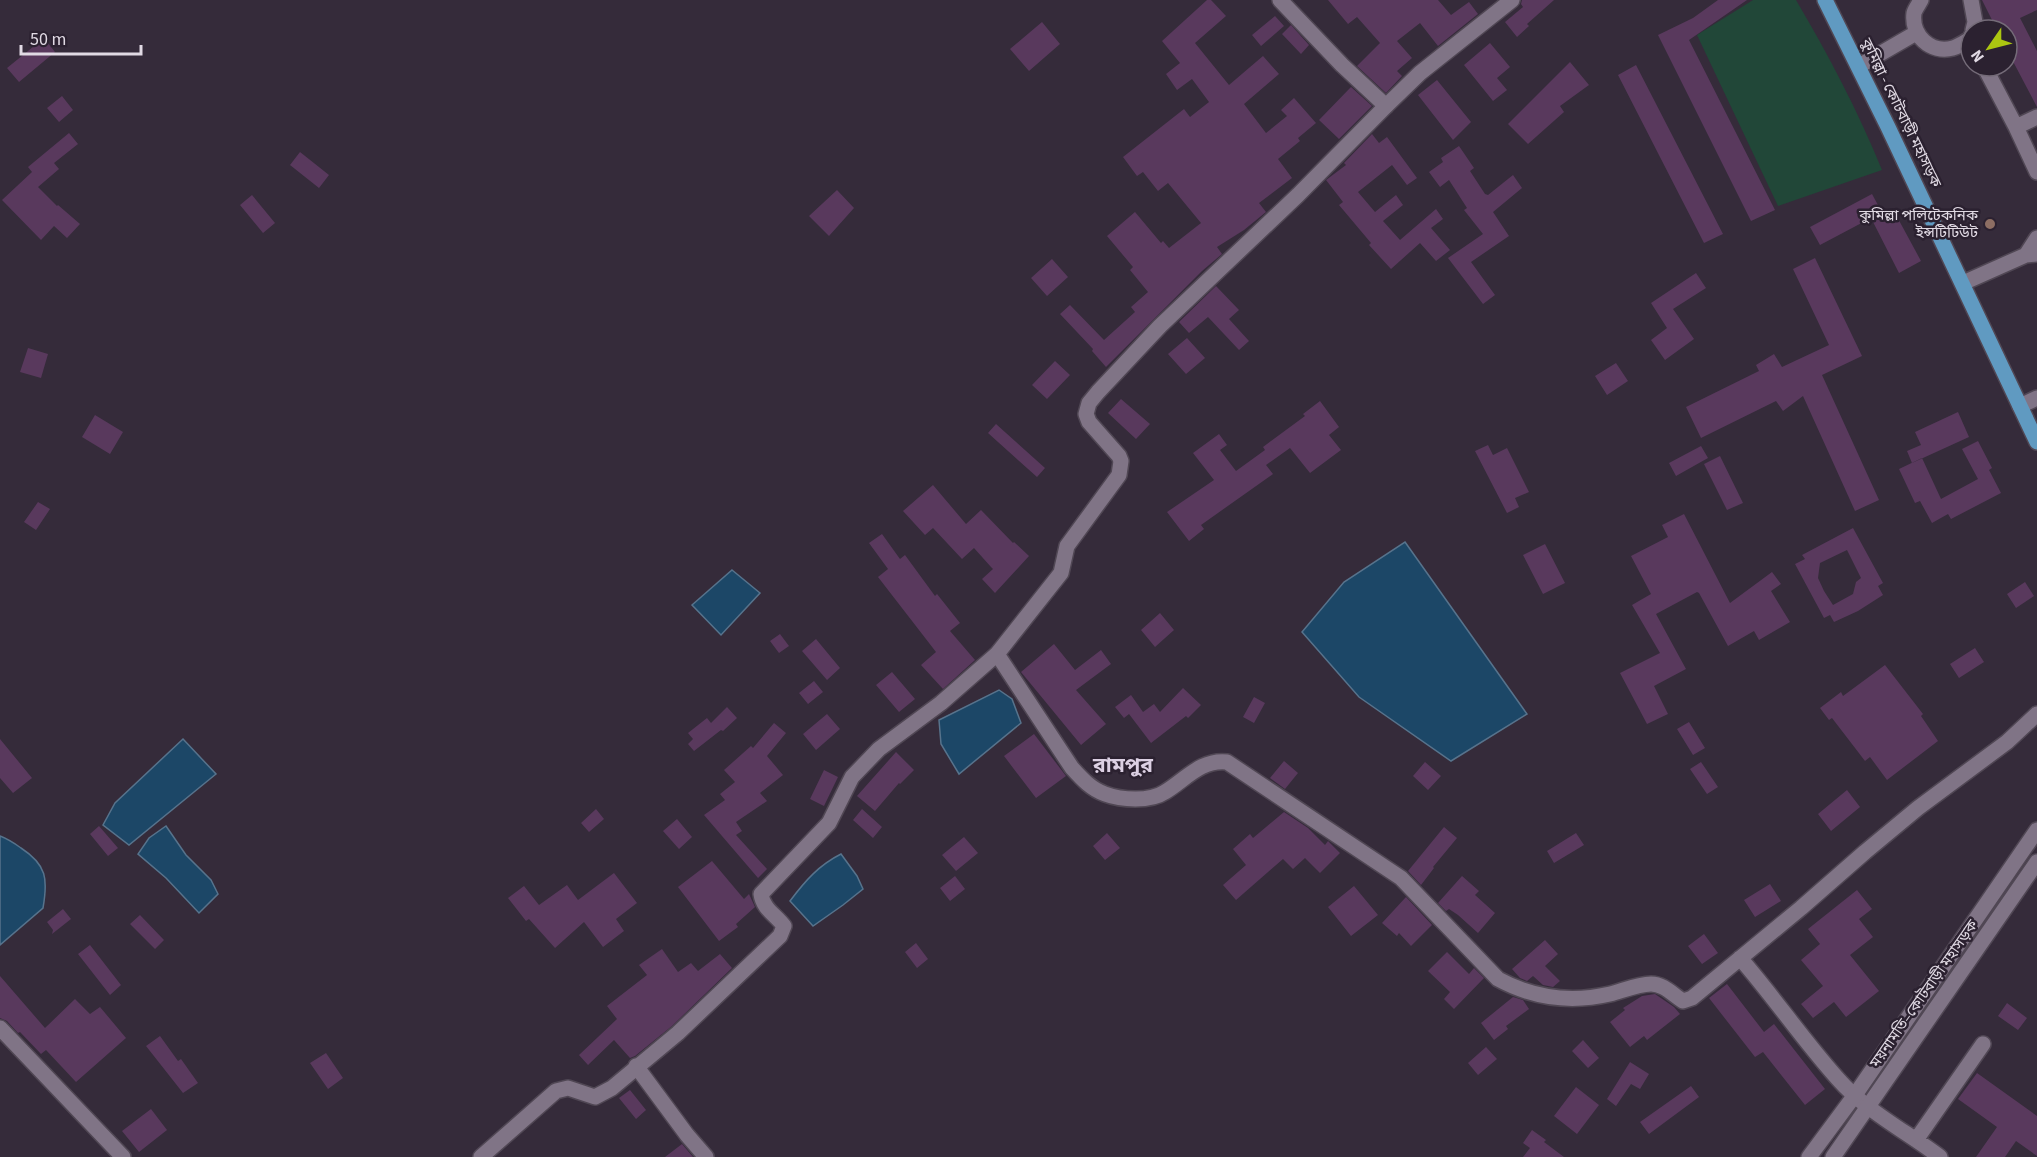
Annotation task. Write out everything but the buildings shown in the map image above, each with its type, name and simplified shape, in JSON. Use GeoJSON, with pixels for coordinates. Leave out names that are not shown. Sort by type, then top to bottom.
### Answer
{"type":"FeatureCollection","features":[{"type":"Feature","properties":{"kind":"main road"},"geometry":{"type":"LineString","coordinates":[[1280,0],[1386,106]]}},
{"type":"Feature","properties":{"kind":"main road"},"geometry":{"type":"LineString","coordinates":[[481,1157],[556,1091],[568,1088],[595,1097],[612,1088],[678,1033],[780,936],[784,926],[766,908],[761,894],[829,823],[852,777],[879,749],[941,703],[997,654],[1061,573],[1066,546],[1119,475],[1121,461],[1119,456],[1089,422],[1086,414],[1089,403],[1160,326],[1298,195],[1420,73],[1512,0]]}},
{"type":"Feature","properties":{"kind":"main road","name":"কুমিল্লা - কোটবাড়ী মহাসড়ক"},"geometry":{"type":"LineString","coordinates":[[1825,0],[1859,66],[2037,442]]}},
{"type":"Feature","properties":{"kind":"main road"},"geometry":{"type":"LineString","coordinates":[[1921,0],[1914,12],[1916,33],[1924,43],[1937,49],[1953,48],[1959,44]]}},
{"type":"Feature","properties":{"kind":"main road"},"geometry":{"type":"LineString","coordinates":[[1971,0],[1975,18]]}},
{"type":"Feature","properties":{"kind":"main road"},"geometry":{"type":"LineString","coordinates":[[1859,66],[1916,33]]}},
{"type":"Feature","properties":{"kind":"main road"},"geometry":{"type":"LineString","coordinates":[[1990,78],[2037,172]]}},
{"type":"Feature","properties":{"kind":"main road"},"geometry":{"type":"LineString","coordinates":[[2016,127],[2037,117]]}},
{"type":"Feature","properties":{"kind":"main road"},"geometry":{"type":"LineString","coordinates":[[1963,283],[2032,255],[2037,238]]}},
{"type":"Feature","properties":{"kind":"main road"},"geometry":{"type":"LineString","coordinates":[[2020,406],[2037,398]]}},
{"type":"Feature","properties":{"kind":"main road"},"geometry":{"type":"LineString","coordinates":[[997,654],[1072,768],[1087,784],[1106,795],[1134,799],[1149,797],[1162,794],[1205,764],[1216,761],[1227,762],[1401,878],[1498,979],[1515,988],[1559,999],[1600,996],[1651,984],[1668,989],[1683,1001],[1692,998],[1909,815],[2007,741],[2037,714]]}},
{"type":"Feature","properties":{"kind":"main road","name":"ময়নামতি–কোটবাড়ী মহাসড়ক"},"geometry":{"type":"LineString","coordinates":[[1809,1157],[1855,1095],[2037,830]]}},
{"type":"Feature","properties":{"kind":"main road","name":"ময়নামতি–কোটবাড়ী মহাসড়ক"},"geometry":{"type":"LineString","coordinates":[[1833,1157],[2037,862]]}},
{"type":"Feature","properties":{"kind":"main road"},"geometry":{"type":"LineString","coordinates":[[1740,958],[1838,1080],[1869,1107],[1940,1157]]}},
{"type":"Feature","properties":{"kind":"main road"},"geometry":{"type":"LineString","coordinates":[[0,1028],[123,1157]]}},
{"type":"Feature","properties":{"kind":"main road"},"geometry":{"type":"LineString","coordinates":[[1916,1140],[1983,1044]]}},
{"type":"Feature","properties":{"kind":"main road"},"geometry":{"type":"LineString","coordinates":[[636,1066],[706,1157]]}},
{"type":"Feature","properties":{"kind":"green space"},"geometry":{"type":"Polygon","coordinates":[[[1753,0],[1796,0],[1842,83],[1882,170],[1778,206],[1697,35],[1753,0]]]}},
{"type":"Feature","properties":{"kind":"water"},"geometry":{"type":"Polygon","coordinates":[[[1405,542],[1527,714],[1451,761],[1359,697],[1302,632],[1344,582],[1405,542]]]}},
{"type":"Feature","properties":{"kind":"water"},"geometry":{"type":"Polygon","coordinates":[[[732,570],[760,593],[721,635],[692,605],[732,570]]]}},
{"type":"Feature","properties":{"kind":"water"},"geometry":{"type":"Polygon","coordinates":[[[999,690],[1012,699],[1021,723],[959,774],[941,744],[939,720],[999,690]]]}},
{"type":"Feature","properties":{"kind":"water"},"geometry":{"type":"Polygon","coordinates":[[[183,739],[216,774],[129,845],[103,825],[115,803],[183,739]]]}},
{"type":"Feature","properties":{"kind":"water"},"geometry":{"type":"Polygon","coordinates":[[[166,826],[186,855],[211,880],[218,894],[199,913],[166,878],[138,854],[149,838],[166,826]]]}},
{"type":"Feature","properties":{"kind":"water"},"geometry":{"type":"Polygon","coordinates":[[[0,836],[16,844],[36,860],[44,874],[45,889],[43,908],[0,945],[0,836]]]}},
{"type":"Feature","properties":{"kind":"water"},"geometry":{"type":"Polygon","coordinates":[[[841,854],[857,876],[863,889],[813,926],[790,901],[813,874],[841,854]]]}},
{"type":"Feature","properties":{"kind":"place","name":"কুমিল্লা পলিটেকনিক ইন্সটিটিউট"},"geometry":{"type":"Point","coordinates":[1990,224]}},
{"type":"Feature","properties":{"kind":"district","name":"রামপুর"},"geometry":{"type":"Point","coordinates":[1123,765]}}]}
